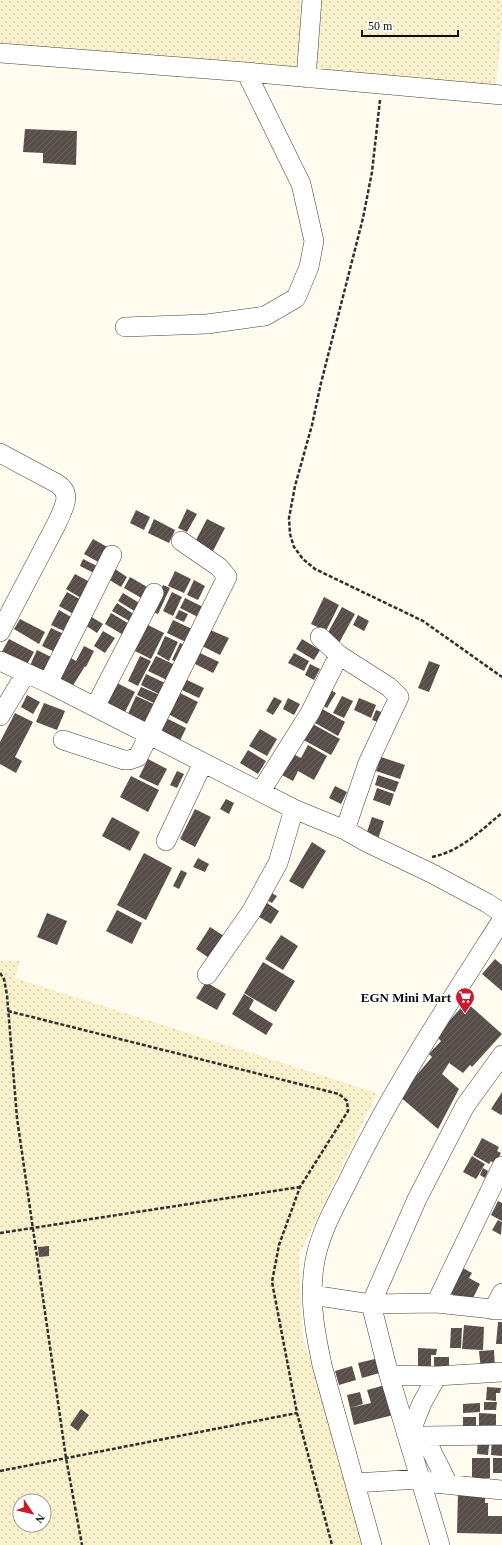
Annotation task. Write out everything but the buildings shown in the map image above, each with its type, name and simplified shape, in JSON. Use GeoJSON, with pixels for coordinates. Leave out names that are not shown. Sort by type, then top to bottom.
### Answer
{"type":"FeatureCollection","features":[{"type":"Feature","properties":{"kind":"street"},"geometry":{"type":"LineString","coordinates":[[306,78],[312,0]]}},
{"type":"Feature","properties":{"kind":"street"},"geometry":{"type":"LineString","coordinates":[[0,53],[246,72],[502,95]]}},
{"type":"Feature","properties":{"kind":"street"},"geometry":{"type":"LineString","coordinates":[[125,327],[208,324],[265,316],[296,298],[309,267],[314,241],[301,184],[246,72]]}},
{"type":"Feature","properties":{"kind":"street"},"geometry":{"type":"LineString","coordinates":[[0,452],[60,485],[64,488],[66,494],[64,507],[57,523],[0,632]]}},
{"type":"Feature","properties":{"kind":"street"},"geometry":{"type":"LineString","coordinates":[[63,740],[130,760],[138,757],[227,577],[219,567],[181,541]]}},
{"type":"Feature","properties":{"kind":"street"},"geometry":{"type":"LineString","coordinates":[[48,683],[112,556]]}},
{"type":"Feature","properties":{"kind":"street"},"geometry":{"type":"LineString","coordinates":[[95,707],[154,593]]}},
{"type":"Feature","properties":{"kind":"street"},"geometry":{"type":"LineString","coordinates":[[320,636],[339,655],[389,687],[399,697],[368,763],[345,830]]}},
{"type":"Feature","properties":{"kind":"street"},"geometry":{"type":"LineString","coordinates":[[260,790],[310,713],[339,655]]}},
{"type":"Feature","properties":{"kind":"street"},"geometry":{"type":"LineString","coordinates":[[0,660],[294,808],[345,830],[487,903],[502,913]]}},
{"type":"Feature","properties":{"kind":"street"},"geometry":{"type":"LineString","coordinates":[[0,716],[26,673]]}},
{"type":"Feature","properties":{"kind":"street"},"geometry":{"type":"LineString","coordinates":[[166,841],[203,763]]}},
{"type":"Feature","properties":{"kind":"street"},"geometry":{"type":"LineString","coordinates":[[207,975],[251,912],[278,863],[294,808]]}},
{"type":"Feature","properties":{"kind":"street"},"geometry":{"type":"LineString","coordinates":[[372,1545],[322,1365],[314,1321],[312,1295],[316,1253],[322,1235],[363,1148],[411,1063],[502,920]]}},
{"type":"Feature","properties":{"kind":"street"},"geometry":{"type":"LineString","coordinates":[[440,1545],[419,1479],[413,1434],[389,1375],[371,1304],[417,1199],[465,1106],[502,1055]]}},
{"type":"Feature","properties":{"kind":"street"},"geometry":{"type":"LineString","coordinates":[[436,1303],[502,1166]]}},
{"type":"Feature","properties":{"kind":"street"},"geometry":{"type":"LineString","coordinates":[[312,1295],[371,1304],[436,1303],[498,1310],[502,1293]]}},
{"type":"Feature","properties":{"kind":"street"},"geometry":{"type":"LineString","coordinates":[[389,1375],[437,1376],[502,1372]]}},
{"type":"Feature","properties":{"kind":"street"},"geometry":{"type":"LineString","coordinates":[[413,1434],[422,1403],[437,1376]]}},
{"type":"Feature","properties":{"kind":"street"},"geometry":{"type":"LineString","coordinates":[[413,1434],[502,1435]]}},
{"type":"Feature","properties":{"kind":"street"},"geometry":{"type":"LineString","coordinates":[[413,1434],[438,1462],[448,1484]]}},
{"type":"Feature","properties":{"kind":"street"},"geometry":{"type":"LineString","coordinates":[[438,1462],[446,1434]]}},
{"type":"Feature","properties":{"kind":"street"},"geometry":{"type":"LineString","coordinates":[[355,1483],[419,1479],[502,1490]]}},
{"type":"Feature","properties":{"kind":"path"},"geometry":{"type":"LineString","coordinates":[[382,85],[372,172],[312,425],[295,486],[289,518],[290,534],[294,547],[303,559],[315,569],[423,621],[502,677]]}},
{"type":"Feature","properties":{"kind":"path"},"geometry":{"type":"LineString","coordinates":[[408,862],[436,856],[457,848],[478,834],[502,813]]}},
{"type":"Feature","properties":{"kind":"path"},"geometry":{"type":"LineString","coordinates":[[0,973],[4,979],[8,1011],[17,1118],[34,1226],[66,1458],[82,1545]]}},
{"type":"Feature","properties":{"kind":"path"},"geometry":{"type":"LineString","coordinates":[[8,1011],[339,1094],[347,1101],[348,1111],[300,1187],[279,1245],[272,1282],[297,1413],[332,1545]]}},
{"type":"Feature","properties":{"kind":"path"},"geometry":{"type":"LineString","coordinates":[[0,1233],[34,1226],[300,1187]]}},
{"type":"Feature","properties":{"kind":"path"},"geometry":{"type":"LineString","coordinates":[[0,1471],[297,1413]]}},
{"type":"Feature","properties":{"kind":"shaded area"},"geometry":{"type":"Polygon","coordinates":[[[0,0],[502,0],[502,28],[495,90],[0,49],[0,0]]]}},
{"type":"Feature","properties":{"kind":"shaded area"},"geometry":{"type":"Polygon","coordinates":[[[0,960],[20,961],[15,978],[377,1093],[299,1255],[302,1334],[368,1545],[0,1545],[0,960]]]}},
{"type":"Feature","properties":{"kind":"place","name":"EGN Mini Mart"},"geometry":{"type":"Point","coordinates":[465,1014]}}]}
